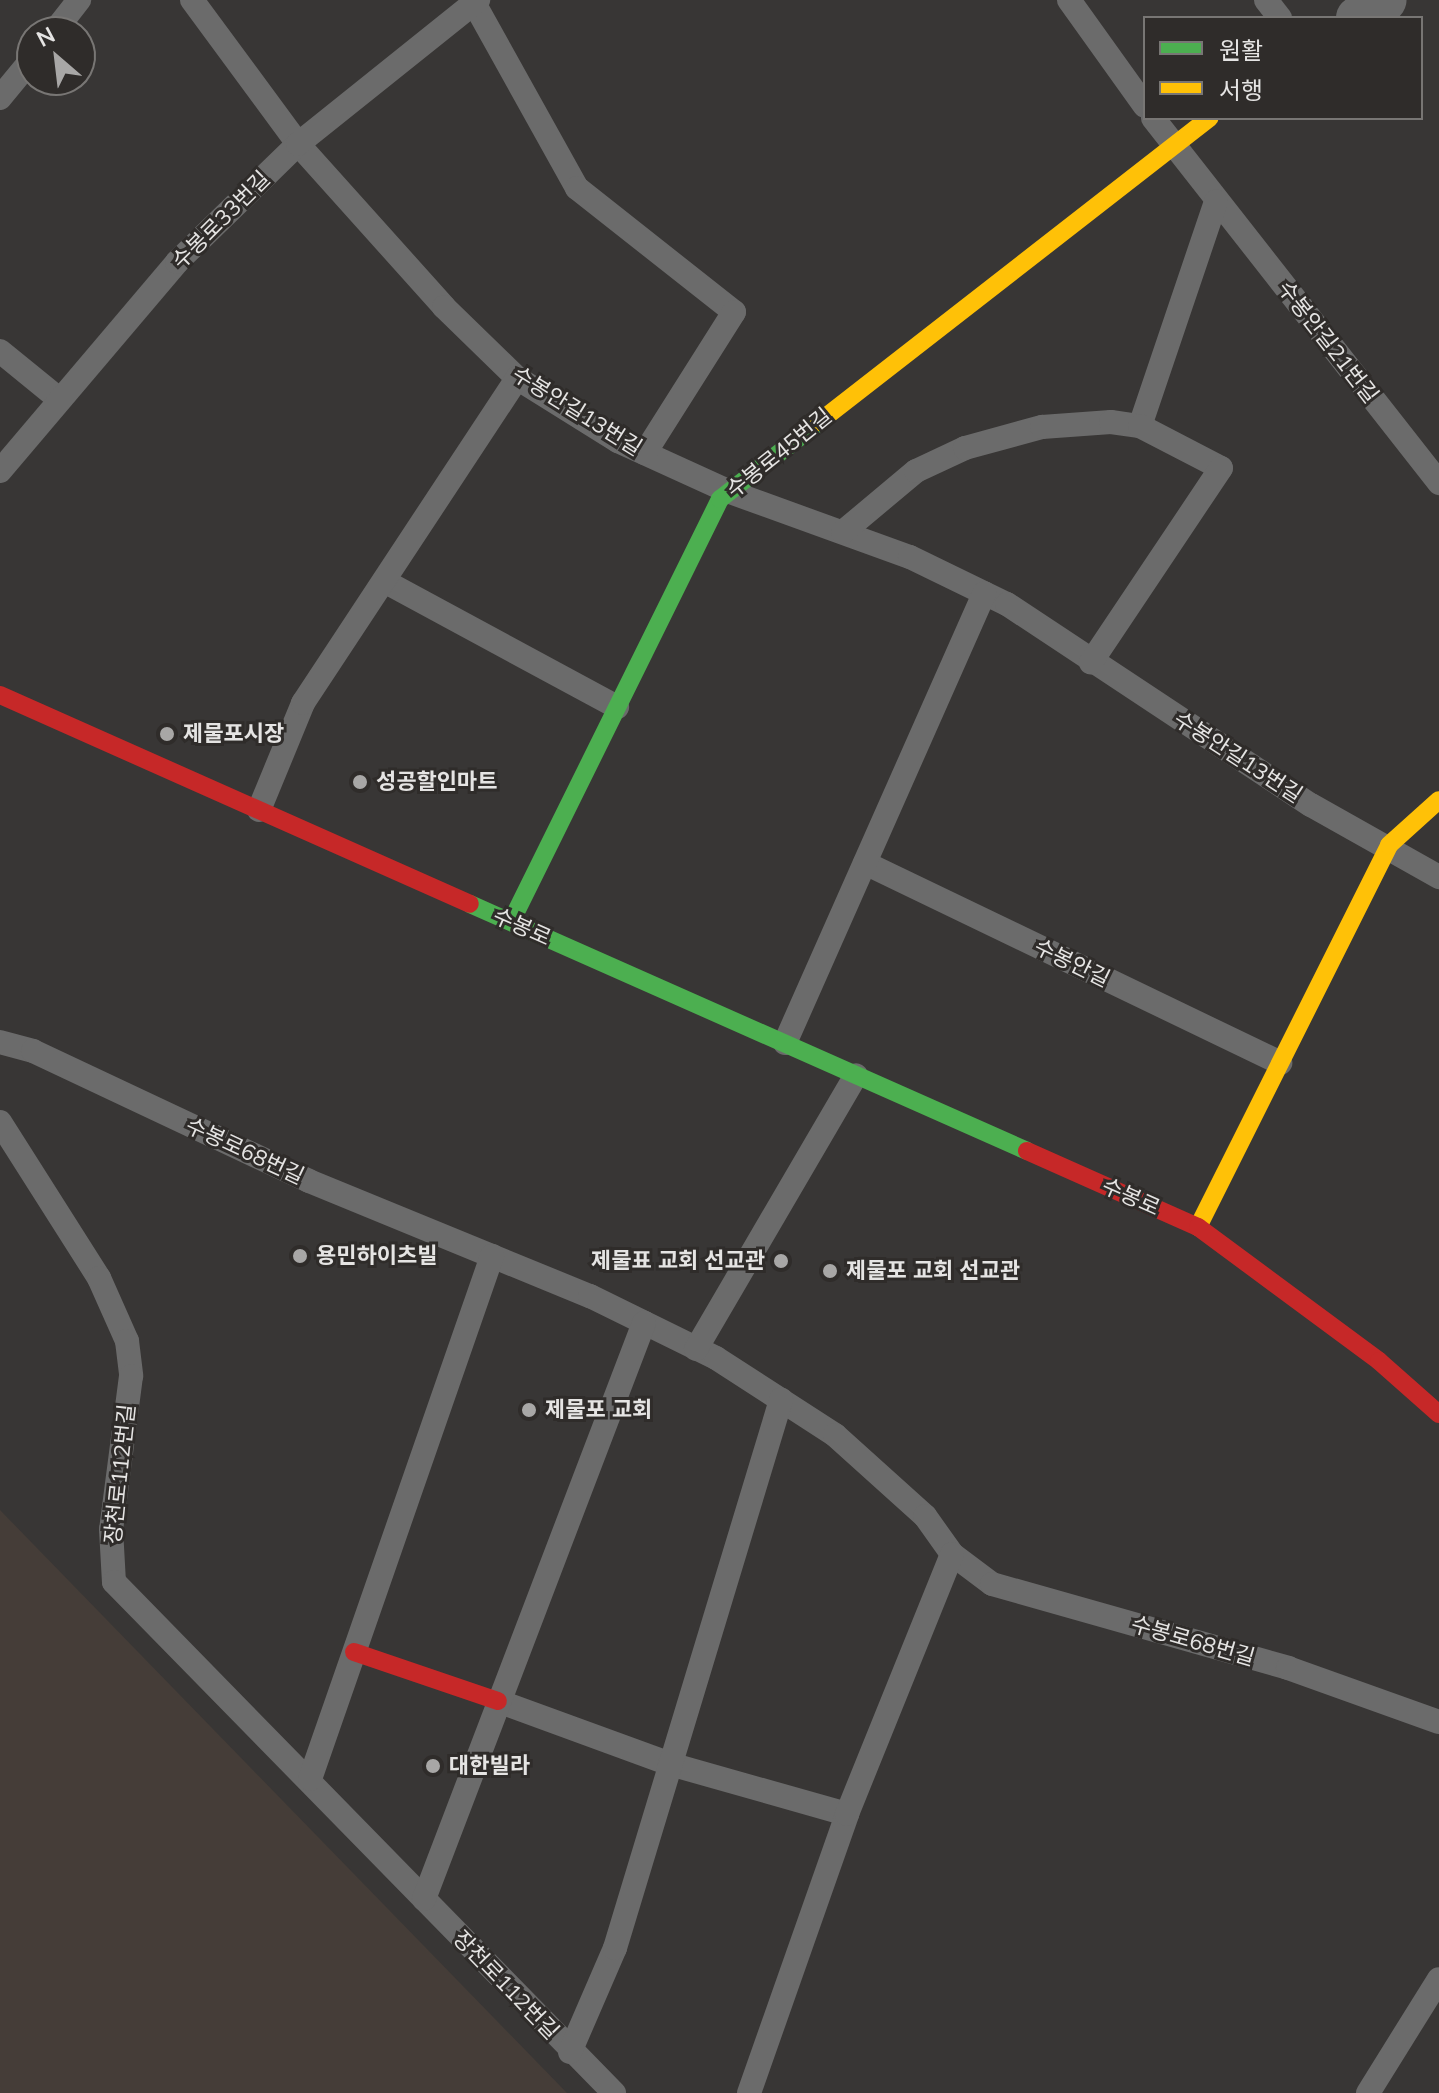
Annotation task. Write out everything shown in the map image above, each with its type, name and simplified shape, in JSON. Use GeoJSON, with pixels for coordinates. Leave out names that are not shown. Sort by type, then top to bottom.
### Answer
{"type":"FeatureCollection","features":[{"type":"Feature","properties":{"kind":"street"},"geometry":{"type":"LineString","coordinates":[[1361,16],[1385,0]]}},
{"type":"Feature","properties":{"kind":"street","name":"수봉로45번길"},"geometry":{"type":"LineString","coordinates":[[511,922],[720,499],[1207,120]]}},
{"type":"Feature","properties":{"kind":"street","name":"수봉로"},"geometry":{"type":"LineString","coordinates":[[0,695],[1198,1227],[1379,1361],[1439,1414]]}},
{"type":"Feature","properties":{"kind":"street"},"geometry":{"type":"LineString","coordinates":[[1198,1227],[1389,845],[1439,800]]}},
{"type":"Feature","properties":{"kind":"street"},"geometry":{"type":"LineString","coordinates":[[354,1652],[498,1701]]}},
{"type":"Feature","properties":{"kind":"lane"},"geometry":{"type":"LineString","coordinates":[[66,16],[79,0]]}},
{"type":"Feature","properties":{"kind":"lane","name":"수봉안길13번길"},"geometry":{"type":"LineString","coordinates":[[192,0],[298,144],[444,307],[517,378],[645,453],[730,492],[910,557],[984,593],[1311,805],[1389,845],[1439,877]]}},
{"type":"Feature","properties":{"kind":"lane"},"geometry":{"type":"LineString","coordinates":[[1069,0],[1143,103]]}},
{"type":"Feature","properties":{"kind":"lane"},"geometry":{"type":"LineString","coordinates":[[1266,0],[1278,16]]}},
{"type":"Feature","properties":{"kind":"lane","name":"수봉로33번길"},"geometry":{"type":"LineString","coordinates":[[0,471],[177,262],[298,144],[476,2],[577,188],[734,312],[645,453]]}},
{"type":"Feature","properties":{"kind":"lane"},"geometry":{"type":"LineString","coordinates":[[0,98],[16,78]]}},
{"type":"Feature","properties":{"kind":"lane","name":"수봉안길21번길"},"geometry":{"type":"LineString","coordinates":[[1154,120],[1439,483]]}},
{"type":"Feature","properties":{"kind":"lane"},"geometry":{"type":"LineString","coordinates":[[1140,426],[1216,201]]}},
{"type":"Feature","properties":{"kind":"lane"},"geometry":{"type":"LineString","coordinates":[[0,351],[60,400]]}},
{"type":"Feature","properties":{"kind":"lane"},"geometry":{"type":"LineString","coordinates":[[259,810],[303,703],[517,378]]}},
{"type":"Feature","properties":{"kind":"lane"},"geometry":{"type":"LineString","coordinates":[[843,532],[916,471],[965,448],[1042,427],[1111,422],[1140,426],[1221,468],[1091,662]]}},
{"type":"Feature","properties":{"kind":"lane"},"geometry":{"type":"LineString","coordinates":[[384,581],[617,707]]}},
{"type":"Feature","properties":{"kind":"lane"},"geometry":{"type":"LineString","coordinates":[[785,1043],[984,593]]}},
{"type":"Feature","properties":{"kind":"lane","name":"수봉안길"},"geometry":{"type":"LineString","coordinates":[[865,863],[1280,1063]]}},
{"type":"Feature","properties":{"kind":"lane","name":"수봉로68번길"},"geometry":{"type":"LineString","coordinates":[[0,1042],[33,1051],[309,1181],[492,1256],[696,1349],[835,1435],[925,1516],[952,1554],[992,1584],[1288,1668],[1439,1722]]}},
{"type":"Feature","properties":{"kind":"lane"},"geometry":{"type":"LineString","coordinates":[[696,1349],[856,1075]]}},
{"type":"Feature","properties":{"kind":"lane","name":"장천로112번길"},"geometry":{"type":"LineString","coordinates":[[0,1122],[99,1278],[127,1341],[131,1376],[111,1529],[114,1582],[310,1779],[570,2052],[614,2093]]}},
{"type":"Feature","properties":{"kind":"lane"},"geometry":{"type":"LineString","coordinates":[[310,1779],[492,1256]]}},
{"type":"Feature","properties":{"kind":"lane"},"geometry":{"type":"LineString","coordinates":[[424,1899],[644,1323]]}},
{"type":"Feature","properties":{"kind":"lane"},"geometry":{"type":"LineString","coordinates":[[670,1764],[781,1400]]}},
{"type":"Feature","properties":{"kind":"lane"},"geometry":{"type":"LineString","coordinates":[[749,2093],[847,1814],[952,1554]]}},
{"type":"Feature","properties":{"kind":"lane"},"geometry":{"type":"LineString","coordinates":[[498,1701],[670,1764],[847,1814]]}},
{"type":"Feature","properties":{"kind":"lane","name":"장천로112번길"},"geometry":{"type":"LineString","coordinates":[[570,2052],[615,1948],[670,1764]]}},
{"type":"Feature","properties":{"kind":"lane"},"geometry":{"type":"LineString","coordinates":[[1368,2093],[1439,1979]]}},
{"type":"Feature","properties":{"kind":"shaded area"},"geometry":{"type":"Polygon","coordinates":[[[0,1510],[567,2093],[0,2093],[0,1510]]]}},
{"type":"Feature","properties":{"kind":"traffic: fast"},"geometry":{"type":"LineString","coordinates":[[511,922],[720,499],[819,422]]}},
{"type":"Feature","properties":{"kind":"traffic: fast"},"geometry":{"type":"LineString","coordinates":[[470,904],[1027,1151]]}},
{"type":"Feature","properties":{"kind":"traffic: slow"},"geometry":{"type":"LineString","coordinates":[[819,422],[1207,120]]}},
{"type":"Feature","properties":{"kind":"traffic: slow"},"geometry":{"type":"LineString","coordinates":[[1198,1227],[1389,845],[1439,800]]}},
{"type":"Feature","properties":{"kind":"traffic: jam"},"geometry":{"type":"LineString","coordinates":[[0,695],[470,904]]}},
{"type":"Feature","properties":{"kind":"traffic: jam"},"geometry":{"type":"LineString","coordinates":[[1027,1151],[1198,1227],[1379,1361],[1439,1414]]}},
{"type":"Feature","properties":{"kind":"traffic: jam"},"geometry":{"type":"LineString","coordinates":[[354,1652],[498,1701]]}},
{"type":"Feature","properties":{"kind":"place","name":"제물포시장"},"geometry":{"type":"Point","coordinates":[167,734]}},
{"type":"Feature","properties":{"kind":"place","name":"성공할인마트"},"geometry":{"type":"Point","coordinates":[360,782]}},
{"type":"Feature","properties":{"kind":"place","name":"용민하이츠빌"},"geometry":{"type":"Point","coordinates":[300,1256]}},
{"type":"Feature","properties":{"kind":"place","name":"제물표 교회 선교관"},"geometry":{"type":"Point","coordinates":[781,1261]}},
{"type":"Feature","properties":{"kind":"place","name":"제물포 교회 선교관"},"geometry":{"type":"Point","coordinates":[830,1271]}},
{"type":"Feature","properties":{"kind":"place","name":"제물포 교회"},"geometry":{"type":"Point","coordinates":[529,1410]}},
{"type":"Feature","properties":{"kind":"place","name":"대한빌라"},"geometry":{"type":"Point","coordinates":[433,1766]}}]}
